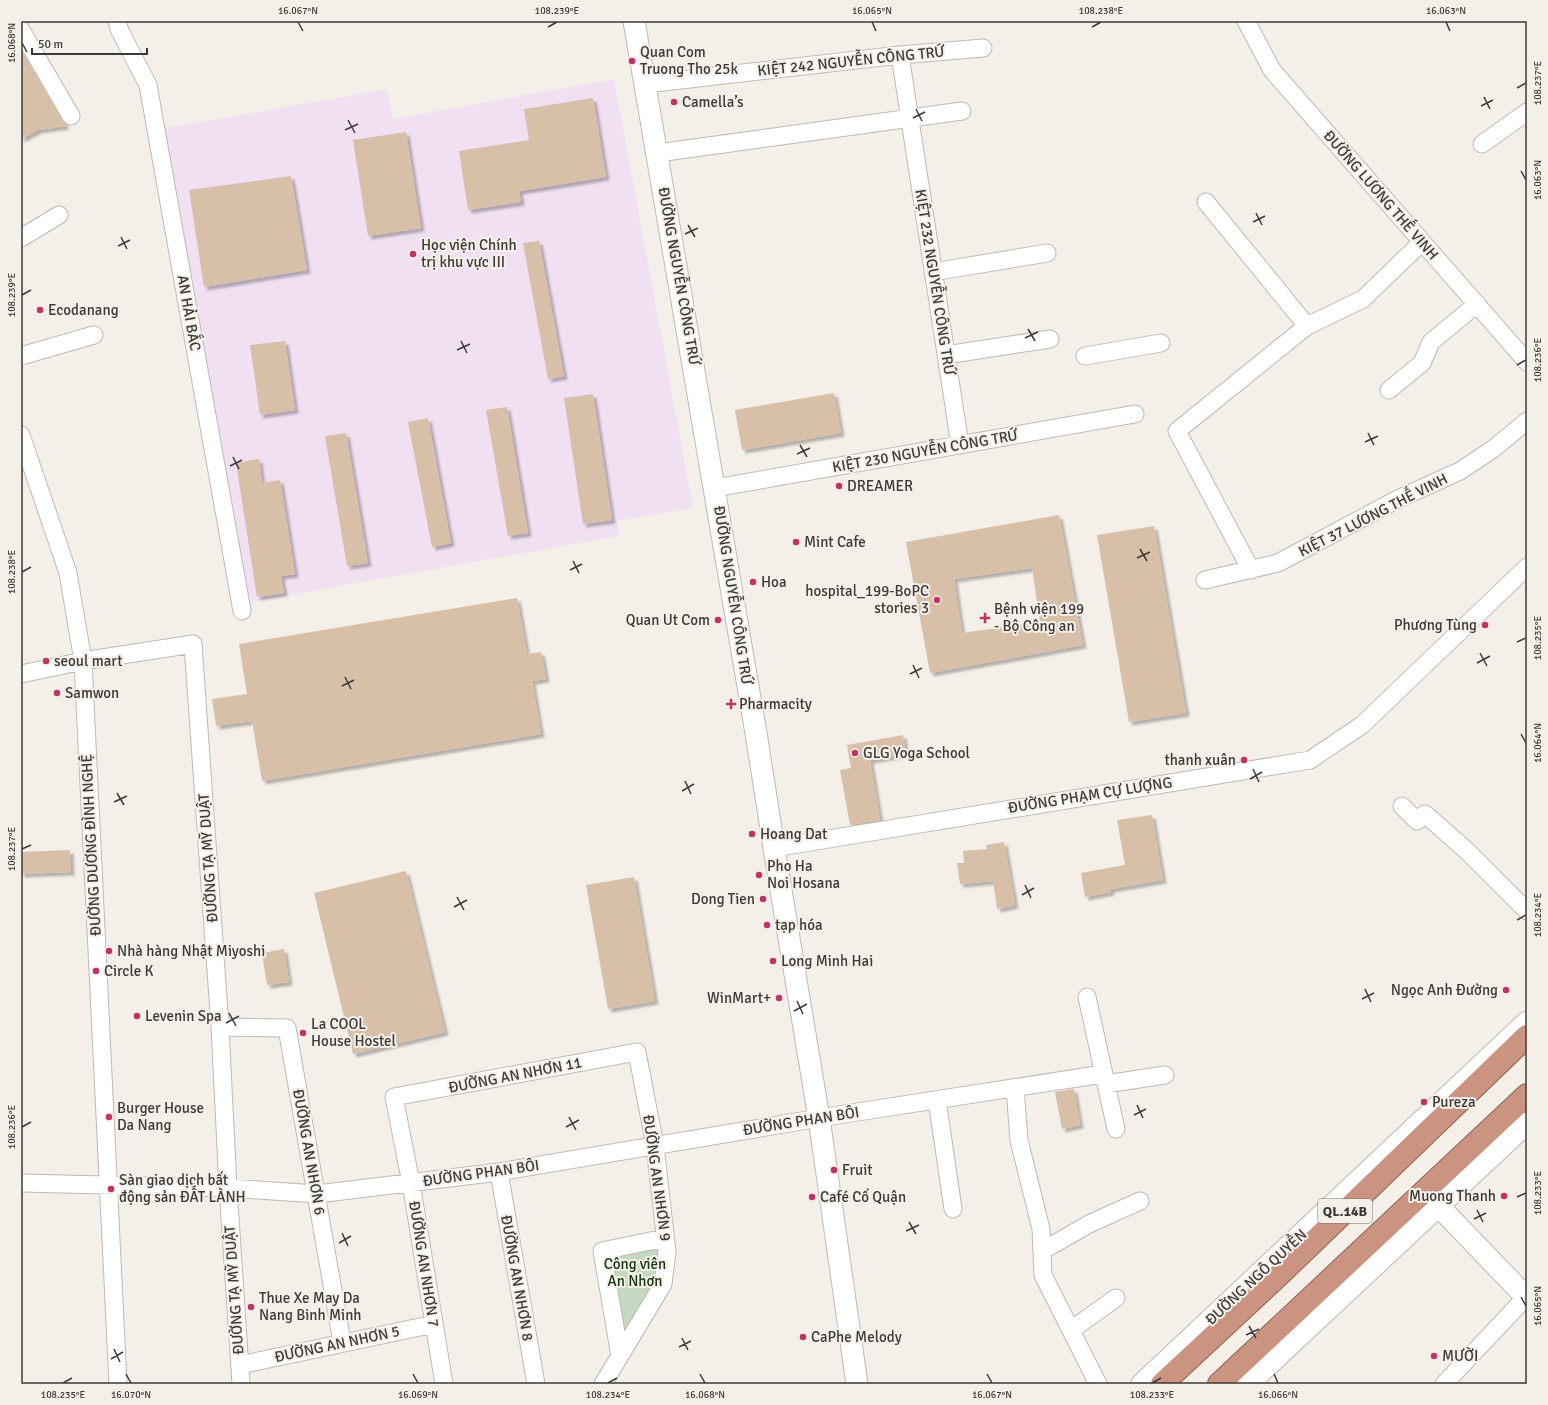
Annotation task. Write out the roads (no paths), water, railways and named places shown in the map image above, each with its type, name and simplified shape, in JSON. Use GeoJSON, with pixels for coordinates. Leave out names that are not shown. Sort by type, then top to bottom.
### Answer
{"type":"FeatureCollection","features":[{"type":"Feature","properties":{"kind":"highway","name":"ĐƯỜNG NGÔ QUYỀN"},"geometry":{"type":"LineString","coordinates":[[1162,1384],[1278,1276],[1527,1036]]}},
{"type":"Feature","properties":{"kind":"highway","name":"QL.14B"},"geometry":{"type":"LineString","coordinates":[[1219,1384],[1431,1198],[1527,1095]]}},
{"type":"Feature","properties":{"kind":"street","name":"AN HẢI BẮC"},"geometry":{"type":"LineString","coordinates":[[117,21],[120,31],[148,85],[242,612]]}},
{"type":"Feature","properties":{"kind":"street","name":"ĐƯỜNG NGUYỄN CÔNG TRỨ"},"geometry":{"type":"LineString","coordinates":[[634,21],[715,488],[819,1118],[857,1384]]}},
{"type":"Feature","properties":{"kind":"street","name":"ĐƯỜNG LƯƠNG THẾ VINH"},"geometry":{"type":"LineString","coordinates":[[1246,21],[1272,70],[1527,362]]}},
{"type":"Feature","properties":{"kind":"street"},"geometry":{"type":"LineString","coordinates":[[21,30],[71,116]]}},
{"type":"Feature","properties":{"kind":"street","name":"KIỆT 242 NGUYỄN CÔNG TRỨ"},"geometry":{"type":"LineString","coordinates":[[646,84],[900,55],[983,48]]}},
{"type":"Feature","properties":{"kind":"street","name":"KIỆT 232 NGUYỄN CÔNG TRỨ"},"geometry":{"type":"LineString","coordinates":[[900,55],[960,445]]}},
{"type":"Feature","properties":{"kind":"street"},"geometry":{"type":"LineString","coordinates":[[658,153],[962,111]]}},
{"type":"Feature","properties":{"kind":"street"},"geometry":{"type":"LineString","coordinates":[[1482,144],[1527,112]]}},
{"type":"Feature","properties":{"kind":"street"},"geometry":{"type":"LineString","coordinates":[[1206,202],[1307,326]]}},
{"type":"Feature","properties":{"kind":"street"},"geometry":{"type":"LineString","coordinates":[[21,238],[59,215]]}},
{"type":"Feature","properties":{"kind":"street"},"geometry":{"type":"LineString","coordinates":[[1251,570],[1178,432],[1307,326],[1363,299],[1422,242]]}},
{"type":"Feature","properties":{"kind":"street"},"geometry":{"type":"LineString","coordinates":[[933,272],[1047,253]]}},
{"type":"Feature","properties":{"kind":"street"},"geometry":{"type":"LineString","coordinates":[[1389,390],[1422,363],[1431,342],[1477,304]]}},
{"type":"Feature","properties":{"kind":"street"},"geometry":{"type":"LineString","coordinates":[[21,356],[94,335]]}},
{"type":"Feature","properties":{"kind":"street"},"geometry":{"type":"LineString","coordinates":[[946,355],[1050,339]]}},
{"type":"Feature","properties":{"kind":"street"},"geometry":{"type":"LineString","coordinates":[[1085,356],[1161,343]]}},
{"type":"Feature","properties":{"kind":"street","name":"KIỆT 230 NGUYỄN CÔNG TRỨ"},"geometry":{"type":"LineString","coordinates":[[715,488],[1135,414]]}},
{"type":"Feature","properties":{"kind":"street","name":"KIỆT 37 LƯƠNG THẾ VINH"},"geometry":{"type":"LineString","coordinates":[[1205,580],[1278,563],[1396,500],[1460,471],[1492,449],[1527,421]]}},
{"type":"Feature","properties":{"kind":"street","name":"ĐƯỜNG DƯƠNG ĐÌNH NGHỆ"},"geometry":{"type":"LineString","coordinates":[[21,435],[68,573],[83,662],[107,1186],[118,1384]]}},
{"type":"Feature","properties":{"kind":"street","name":"ĐƯỜNG PHẠM CỰ LƯỢNG"},"geometry":{"type":"LineString","coordinates":[[774,848],[1310,760],[1362,725],[1527,567]]}},
{"type":"Feature","properties":{"kind":"street","name":"ĐƯỜNG TẠ MỸ DUẬT"},"geometry":{"type":"LineString","coordinates":[[83,662],[193,644],[220,1027],[228,1188],[241,1384]]}},
{"type":"Feature","properties":{"kind":"street"},"geometry":{"type":"LineString","coordinates":[[21,674],[83,662]]}},
{"type":"Feature","properties":{"kind":"street"},"geometry":{"type":"LineString","coordinates":[[1402,806],[1417,821],[1425,814],[1466,850],[1527,911]]}},
{"type":"Feature","properties":{"kind":"street"},"geometry":{"type":"LineString","coordinates":[[1088,997],[1116,1129]]}},
{"type":"Feature","properties":{"kind":"street","name":"ĐƯỜNG NGÔ QUYỀN"},"geometry":{"type":"LineString","coordinates":[[1142,1384],[1527,1022]]}},
{"type":"Feature","properties":{"kind":"street","name":"ĐƯỜNG AN NHƠN 6"},"geometry":{"type":"LineString","coordinates":[[220,1027],[287,1028],[342,1342]]}},
{"type":"Feature","properties":{"kind":"street","name":"ĐƯỜNG AN NHƠN 11"},"geometry":{"type":"LineString","coordinates":[[394,1097],[637,1052]]}},
{"type":"Feature","properties":{"kind":"street","name":"ĐƯỜNG AN NHƠN 9"},"geometry":{"type":"LineString","coordinates":[[603,1384],[663,1284],[667,1252],[655,1146],[637,1052]]}},
{"type":"Feature","properties":{"kind":"street","name":"ĐƯỜNG PHAN BÔI"},"geometry":{"type":"LineString","coordinates":[[21,1183],[228,1188],[317,1194],[499,1172],[819,1118],[1015,1088],[1165,1075]]}},
{"type":"Feature","properties":{"kind":"street"},"geometry":{"type":"LineString","coordinates":[[1015,1088],[1019,1140],[1041,1229],[1043,1275],[1098,1384]]}},
{"type":"Feature","properties":{"kind":"street","name":"ĐƯỜNG AN NHƠN 7"},"geometry":{"type":"LineString","coordinates":[[394,1097],[411,1183],[444,1384]]}},
{"type":"Feature","properties":{"kind":"street"},"geometry":{"type":"LineString","coordinates":[[937,1100],[953,1209]]}},
{"type":"Feature","properties":{"kind":"street"},"geometry":{"type":"LineString","coordinates":[[1248,1384],[1431,1198],[1527,1123]]}},
{"type":"Feature","properties":{"kind":"street","name":"ĐƯỜNG AN NHƠN 8"},"geometry":{"type":"LineString","coordinates":[[499,1172],[536,1384]]}},
{"type":"Feature","properties":{"kind":"street"},"geometry":{"type":"LineString","coordinates":[[1431,1198],[1527,1297],[1444,1384]]}},
{"type":"Feature","properties":{"kind":"street"},"geometry":{"type":"LineString","coordinates":[[1042,1251],[1090,1224],[1140,1201]]}},
{"type":"Feature","properties":{"kind":"street"},"geometry":{"type":"LineString","coordinates":[[620,1356],[602,1250],[665,1238]]}},
{"type":"Feature","properties":{"kind":"street"},"geometry":{"type":"LineString","coordinates":[[1071,1330],[1116,1298]]}},
{"type":"Feature","properties":{"kind":"street","name":"ĐƯỜNG AN NHƠN 5"},"geometry":{"type":"LineString","coordinates":[[240,1365],[342,1342],[434,1324]]}},
{"type":"Feature","properties":{"kind":"place","name":"Quan Com Truong Tho 25k"},"geometry":{"type":"Point","coordinates":[632,61]}},
{"type":"Feature","properties":{"kind":"place","name":"Camella’s"},"geometry":{"type":"Point","coordinates":[674,102]}},
{"type":"Feature","properties":{"kind":"place","name":"Học viện Chính trị khu vực III"},"geometry":{"type":"Point","coordinates":[413,254]}},
{"type":"Feature","properties":{"kind":"place","name":"Ecodanang"},"geometry":{"type":"Point","coordinates":[40,310]}},
{"type":"Feature","properties":{"kind":"place","name":"DREAMER"},"geometry":{"type":"Point","coordinates":[839,486]}},
{"type":"Feature","properties":{"kind":"place","name":"Mint Cafe"},"geometry":{"type":"Point","coordinates":[796,542]}},
{"type":"Feature","properties":{"kind":"place","name":"Hoa"},"geometry":{"type":"Point","coordinates":[753,582]}},
{"type":"Feature","properties":{"kind":"place","name":"hospital_199-BoPC stories 3"},"geometry":{"type":"Point","coordinates":[937,600]}},
{"type":"Feature","properties":{"kind":"place","name":"Bệnh viện 199 - Bộ Công an"},"geometry":{"type":"Point","coordinates":[985,618]}},
{"type":"Feature","properties":{"kind":"place","name":"Quan Ut Com"},"geometry":{"type":"Point","coordinates":[718,620]}},
{"type":"Feature","properties":{"kind":"place","name":"Phương Tùng"},"geometry":{"type":"Point","coordinates":[1485,625]}},
{"type":"Feature","properties":{"kind":"place","name":"seoul mart"},"geometry":{"type":"Point","coordinates":[46,661]}},
{"type":"Feature","properties":{"kind":"place","name":"Samwon"},"geometry":{"type":"Point","coordinates":[57,693]}},
{"type":"Feature","properties":{"kind":"place","name":"Pharmacity"},"geometry":{"type":"Point","coordinates":[731,704]}},
{"type":"Feature","properties":{"kind":"place","name":"GLG Yoga School"},"geometry":{"type":"Point","coordinates":[855,753]}},
{"type":"Feature","properties":{"kind":"place","name":"thanh xuân"},"geometry":{"type":"Point","coordinates":[1244,760]}},
{"type":"Feature","properties":{"kind":"place","name":"Hoang Dat"},"geometry":{"type":"Point","coordinates":[752,834]}},
{"type":"Feature","properties":{"kind":"place","name":"Pho Ha Noi Hosana"},"geometry":{"type":"Point","coordinates":[759,875]}},
{"type":"Feature","properties":{"kind":"place","name":"Dong Tien"},"geometry":{"type":"Point","coordinates":[763,899]}},
{"type":"Feature","properties":{"kind":"place","name":"tạp hóa"},"geometry":{"type":"Point","coordinates":[767,925]}},
{"type":"Feature","properties":{"kind":"place","name":"Nhà hàng Nhật Miyoshi"},"geometry":{"type":"Point","coordinates":[109,951]}},
{"type":"Feature","properties":{"kind":"place","name":"Long Minh Hai"},"geometry":{"type":"Point","coordinates":[773,961]}},
{"type":"Feature","properties":{"kind":"place","name":"Circle K"},"geometry":{"type":"Point","coordinates":[96,971]}},
{"type":"Feature","properties":{"kind":"place","name":"Ngọc Anh Đường"},"geometry":{"type":"Point","coordinates":[1506,990]}},
{"type":"Feature","properties":{"kind":"place","name":"WinMart+"},"geometry":{"type":"Point","coordinates":[779,998]}},
{"type":"Feature","properties":{"kind":"place","name":"Levenin Spa"},"geometry":{"type":"Point","coordinates":[137,1016]}},
{"type":"Feature","properties":{"kind":"place","name":"La COOL House Hostel"},"geometry":{"type":"Point","coordinates":[303,1033]}},
{"type":"Feature","properties":{"kind":"place","name":"Pureza"},"geometry":{"type":"Point","coordinates":[1424,1102]}},
{"type":"Feature","properties":{"kind":"place","name":"Burger House Da Nang"},"geometry":{"type":"Point","coordinates":[109,1117]}},
{"type":"Feature","properties":{"kind":"place","name":"Fruit"},"geometry":{"type":"Point","coordinates":[834,1170]}},
{"type":"Feature","properties":{"kind":"place","name":"Sàn giao dịch bất động sản ĐẤT LÀNH"},"geometry":{"type":"Point","coordinates":[111,1189]}},
{"type":"Feature","properties":{"kind":"place","name":"Muong Thanh"},"geometry":{"type":"Point","coordinates":[1504,1196]}},
{"type":"Feature","properties":{"kind":"place","name":"Café Cố Quận"},"geometry":{"type":"Point","coordinates":[812,1197]}},
{"type":"Feature","properties":{"kind":"place","name":"Thue Xe May Da Nang Binh Minh"},"geometry":{"type":"Point","coordinates":[251,1307]}},
{"type":"Feature","properties":{"kind":"place","name":"CaPhe Melody"},"geometry":{"type":"Point","coordinates":[803,1337]}},
{"type":"Feature","properties":{"kind":"place","name":"MƯỜI"},"geometry":{"type":"Point","coordinates":[1434,1356]}},
{"type":"Feature","properties":{"kind":"park label","name":"Công viên An Nhơn"},"geometry":{"type":"Point","coordinates":[635,1272]}}]}
